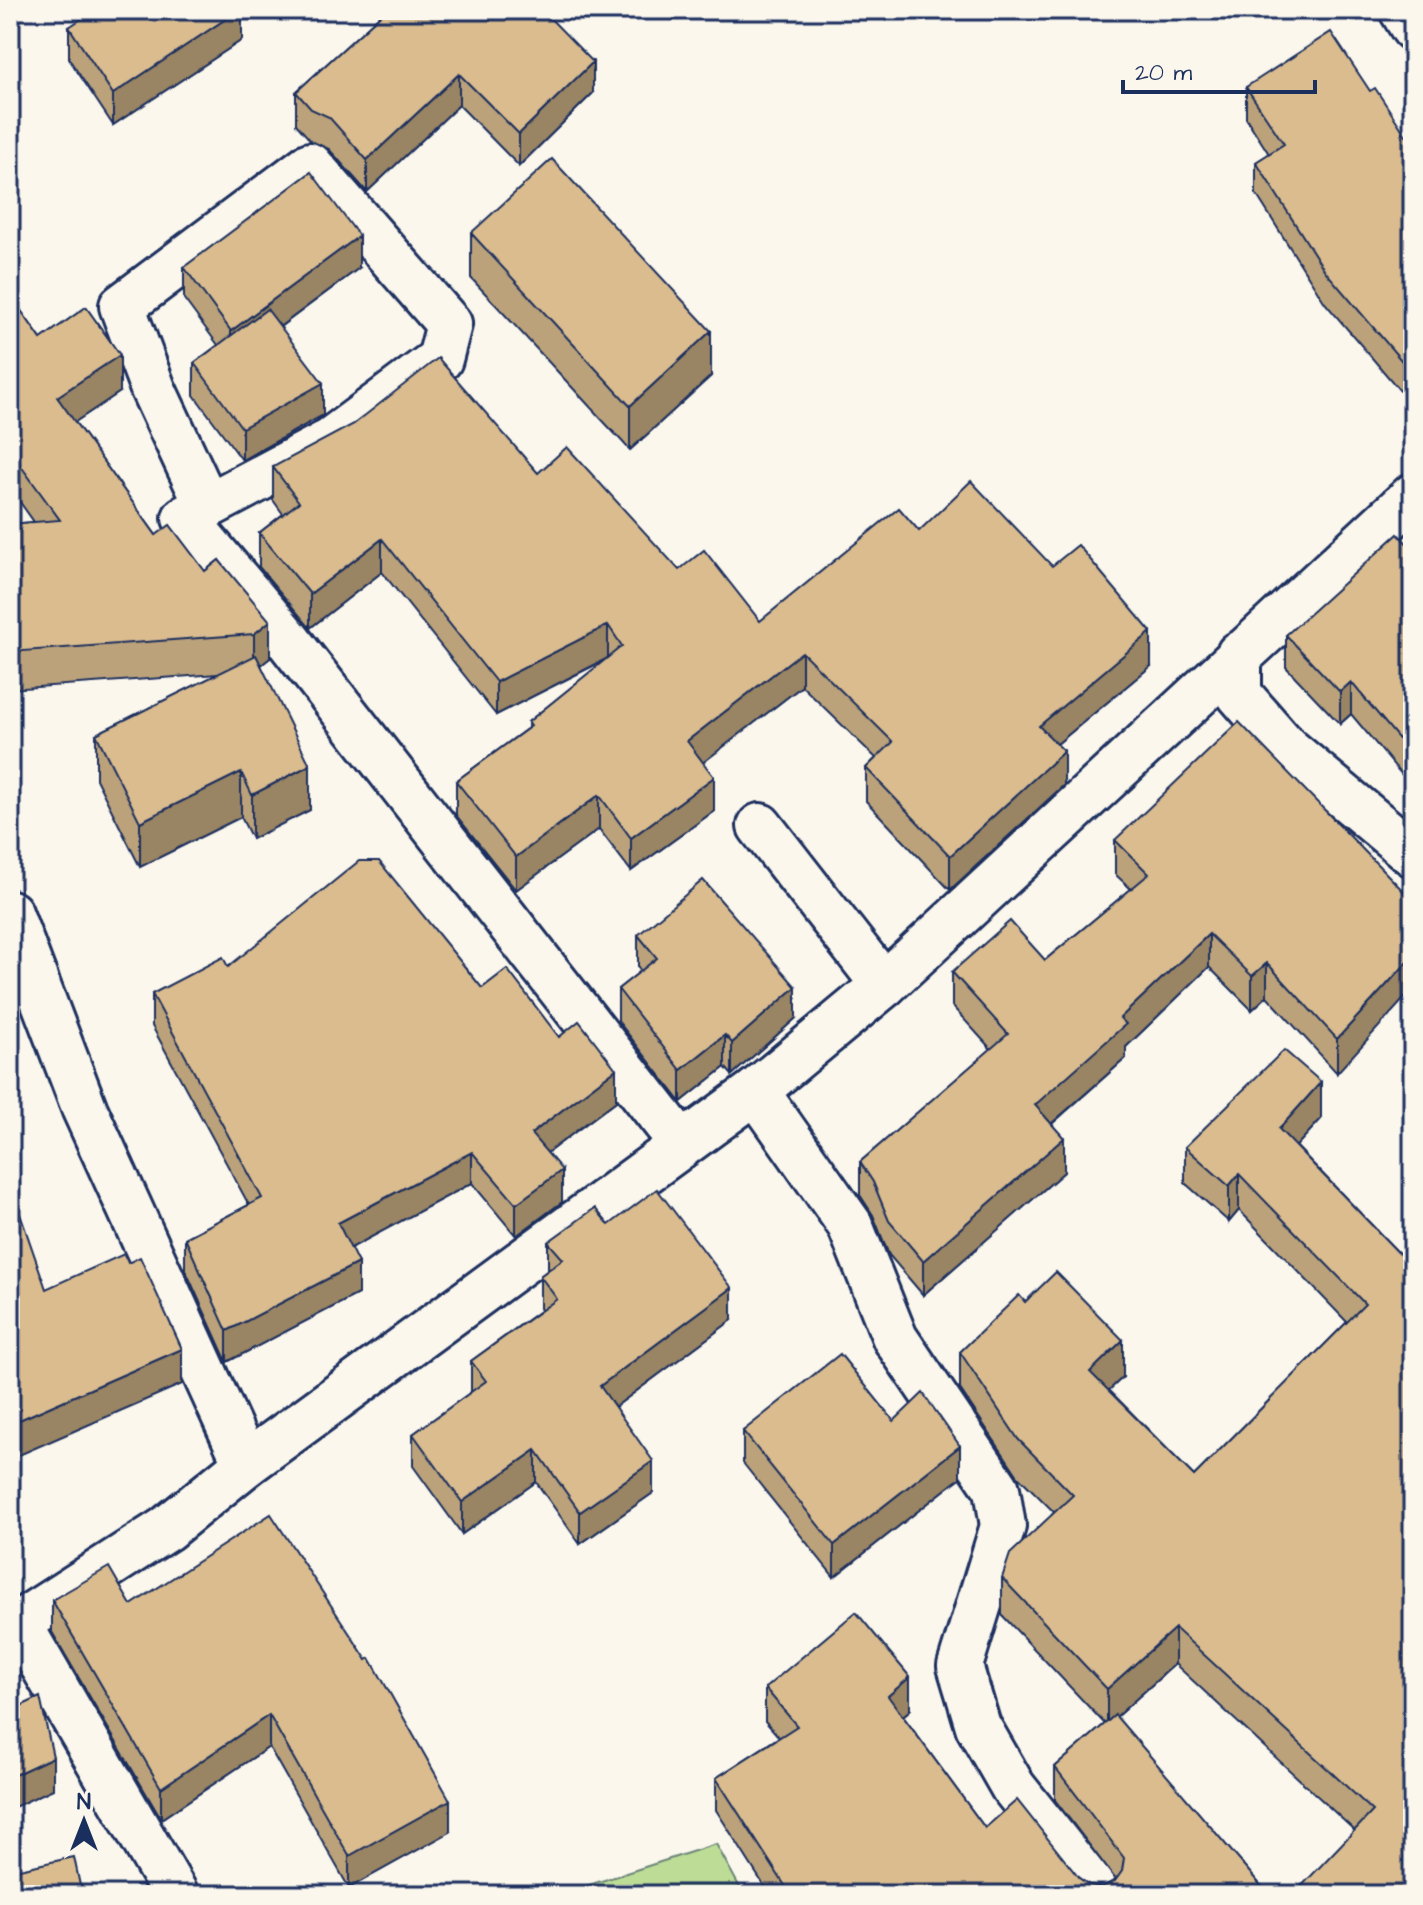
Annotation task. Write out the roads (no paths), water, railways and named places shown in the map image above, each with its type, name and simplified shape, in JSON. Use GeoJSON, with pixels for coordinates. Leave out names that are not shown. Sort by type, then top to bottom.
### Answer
{"type":"FeatureCollection","features":[{"type":"Feature","properties":{"kind":"street"},"geometry":{"type":"LineString","coordinates":[[1402,10],[1413,28]]}},
{"type":"Feature","properties":{"kind":"street"},"geometry":{"type":"LineString","coordinates":[[207,505],[153,389],[122,306],[310,165],[449,324],[440,359],[327,443],[185,518],[297,652],[682,1144]]}},
{"type":"Feature","properties":{"kind":"street"},"geometry":{"type":"LineString","coordinates":[[176,1895],[14,1627],[166,1529],[246,1464],[756,1091],[884,985],[1413,496]]}},
{"type":"Feature","properties":{"kind":"street"},"geometry":{"type":"LineString","coordinates":[[1239,654],[1239,694],[1286,748],[1413,854]]}},
{"type":"Feature","properties":{"kind":"street"},"geometry":{"type":"LineString","coordinates":[[760,826],[884,985]]}},
{"type":"Feature","properties":{"kind":"street"},"geometry":{"type":"LineString","coordinates":[[10,913],[85,1110],[246,1464]]}},
{"type":"Feature","properties":{"kind":"street"},"geometry":{"type":"LineString","coordinates":[[756,1091],[850,1225],[895,1338],[997,1489],[1003,1526],[960,1666],[978,1726],[1013,1787],[1099,1895]]}}]}
